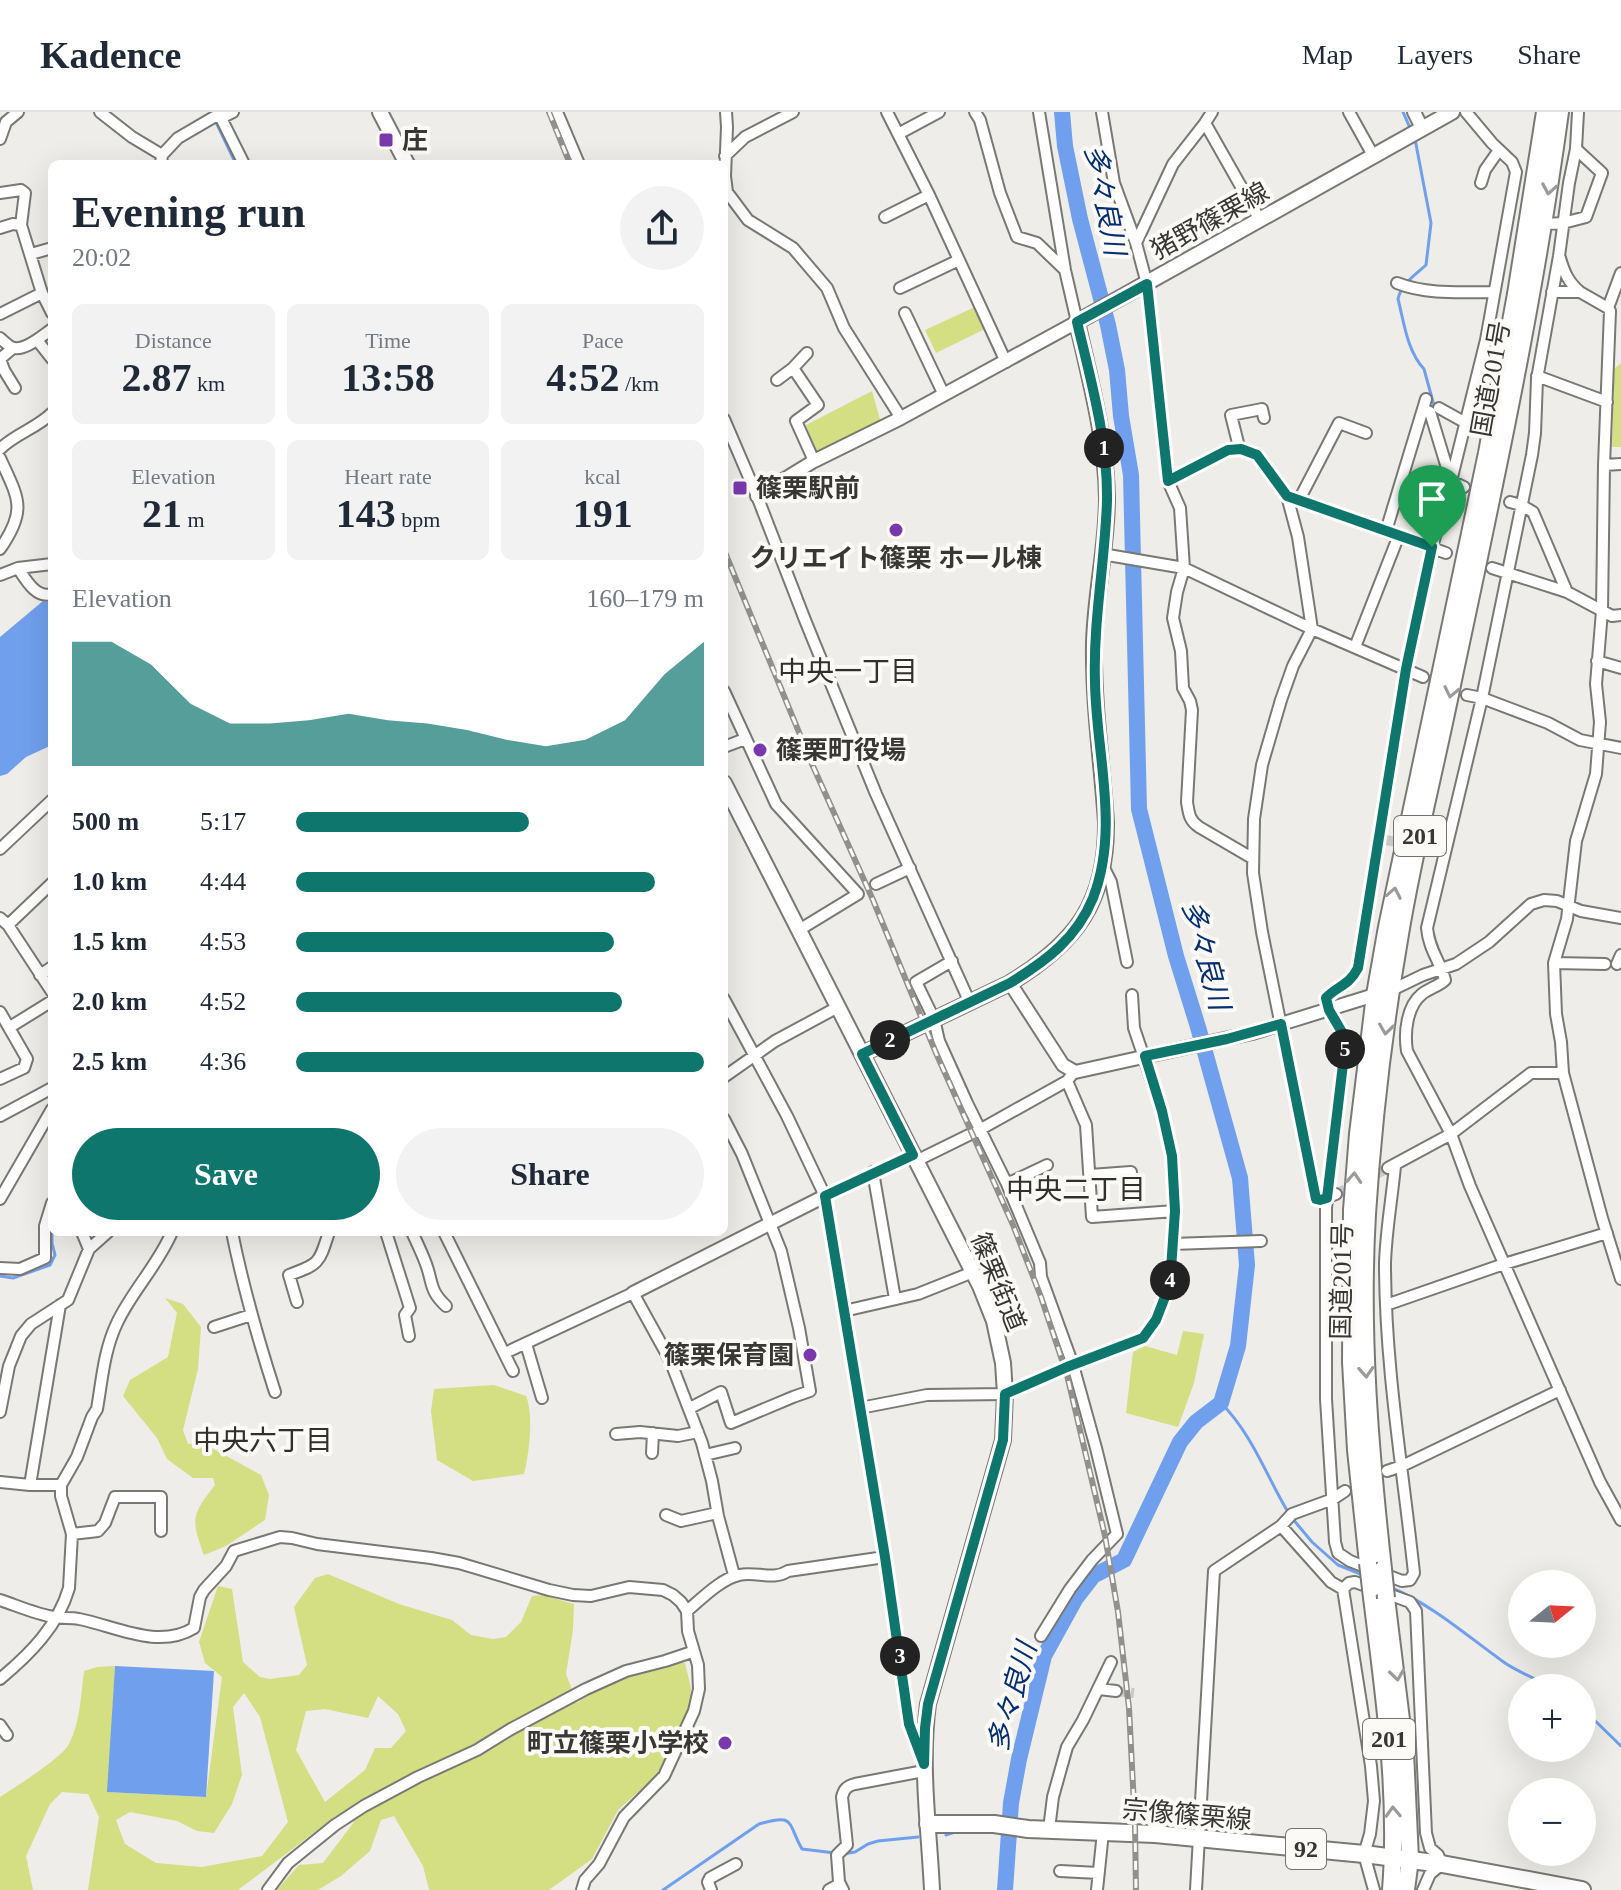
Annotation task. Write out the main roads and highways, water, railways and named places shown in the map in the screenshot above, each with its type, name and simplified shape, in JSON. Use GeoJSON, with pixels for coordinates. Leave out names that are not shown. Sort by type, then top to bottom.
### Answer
{"type":"FeatureCollection","features":[{"type":"Feature","properties":{"kind":"main road"},"geometry":{"type":"LineString","coordinates":[[380,112],[405,160]]}},
{"type":"Feature","properties":{"kind":"main road","name":"猪野篠栗線"},"geometry":{"type":"LineString","coordinates":[[862,1054],[970,1003],[1033,969],[1079,927],[1094,896],[1106,836],[1094,642],[1106,555],[1107,501],[1104,446],[1080,321],[1452,112]]}},
{"type":"Feature","properties":{"kind":"main road","name":"国道201号"},"geometry":{"type":"LineString","coordinates":[[1406,1890],[1371,1589],[1375,1566],[1365,1285],[1367,1217],[1374,1133],[1400,933],[1501,454],[1535,224],[1545,112]]}},
{"type":"Feature","properties":{"kind":"main road","name":"国道201号"},"geometry":{"type":"LineString","coordinates":[[1391,1890],[1402,1859],[1405,1752],[1386,1598],[1375,1566],[1356,1450],[1350,1294],[1358,1134],[1375,995],[1409,818],[1560,112]]}},
{"type":"Feature","properties":{"kind":"main road","name":"篠栗街道"},"geometry":{"type":"LineString","coordinates":[[728,791],[973,1272],[994,1321],[1003,1363],[1003,1440],[928,1704],[924,1768],[932,1890]]}},
{"type":"Feature","properties":{"kind":"main road","name":"宗像篠栗線"},"geometry":{"type":"LineString","coordinates":[[928,1824],[994,1824],[1028,1829],[1155,1834],[1364,1854],[1442,1864],[1575,1889]]}},
{"type":"Feature","properties":{"kind":"water"},"geometry":{"type":"Polygon","coordinates":[[[43,601],[48,602],[48,747],[26,757],[7,774],[0,776],[0,637],[43,601]]]}},
{"type":"Feature","properties":{"kind":"water"},"geometry":{"type":"Polygon","coordinates":[[[115,1666],[214,1671],[206,1797],[107,1792],[115,1666]]]}},
{"type":"Feature","properties":{"kind":"waterway","name":"多々良川"},"geometry":{"type":"LineString","coordinates":[[1005,1890],[1011,1803],[1044,1656],[1076,1598],[1093,1576],[1124,1560],[1180,1442],[1196,1422],[1221,1403],[1238,1346],[1247,1265],[1240,1178],[1176,956],[1139,809],[1131,475],[1117,370],[1080,219],[1065,146],[1062,112]]}},
{"type":"Feature","properties":{"kind":"waterway"},"geometry":{"type":"LineString","coordinates":[[1403,112],[1410,128]]}},
{"type":"Feature","properties":{"kind":"waterway"},"geometry":{"type":"LineString","coordinates":[[215,120],[234,160]]}},
{"type":"Feature","properties":{"kind":"waterway"},"geometry":{"type":"LineString","coordinates":[[1415,139],[1431,223],[1426,265],[1405,284],[1398,299],[1410,345],[1424,369],[1444,442]]}},
{"type":"Feature","properties":{"kind":"waterway"},"geometry":{"type":"LineString","coordinates":[[0,1276],[13,1278],[50,1265],[55,1255],[52,1236]]}},
{"type":"Feature","properties":{"kind":"waterway"},"geometry":{"type":"LineString","coordinates":[[1221,1403],[1250,1441],[1288,1512]]}},
{"type":"Feature","properties":{"kind":"waterway"},"geometry":{"type":"LineString","coordinates":[[1292,1518],[1312,1542],[1338,1565],[1363,1575]]}},
{"type":"Feature","properties":{"kind":"waterway"},"geometry":{"type":"LineString","coordinates":[[1392,1588],[1436,1613],[1525,1674]]}},
{"type":"Feature","properties":{"kind":"waterway"},"geometry":{"type":"LineString","coordinates":[[1596,1722],[1621,1746]]}},
{"type":"Feature","properties":{"kind":"waterway"},"geometry":{"type":"LineString","coordinates":[[970,1817],[991,1816]]}},
{"type":"Feature","properties":{"kind":"waterway"},"geometry":{"type":"LineString","coordinates":[[663,1890],[759,1824],[771,1821],[785,1820],[789,1823],[802,1849],[835,1853]]}},
{"type":"Feature","properties":{"kind":"waterway"},"geometry":{"type":"LineString","coordinates":[[946,1835],[957,1830]]}},
{"type":"Feature","properties":{"kind":"waterway"},"geometry":{"type":"LineString","coordinates":[[843,1854],[878,1841],[918,1837]]}},
{"type":"Feature","properties":{"kind":"tunnel"},"geometry":{"type":"LineString","coordinates":[[1386,840],[1432,849]]}},
{"type":"Feature","properties":{"kind":"tunnel"},"geometry":{"type":"LineString","coordinates":[[1336,1194],[1388,1168]]}},
{"type":"Feature","properties":{"kind":"tunnel"},"geometry":{"type":"LineString","coordinates":[[1116,1691],[1134,1693]]}},
{"type":"Feature","properties":{"kind":"railway"},"geometry":{"type":"LineString","coordinates":[[549,112],[568,160]]}},
{"type":"Feature","properties":{"kind":"railway"},"geometry":{"type":"LineString","coordinates":[[728,560],[812,764],[1013,1225],[1067,1375],[1105,1536],[1118,1612],[1129,1708],[1136,1890]]}},
{"type":"Feature","properties":{"kind":"place","name":"庄"},"geometry":{"type":"Point","coordinates":[386,140]}},
{"type":"Feature","properties":{"kind":"place","name":"篠栗駅前"},"geometry":{"type":"Point","coordinates":[740,488]}},
{"type":"Feature","properties":{"kind":"place","name":"クリエイト篠栗 ホール棟"},"geometry":{"type":"Point","coordinates":[896,530]}},
{"type":"Feature","properties":{"kind":"place","name":"篠栗町役場"},"geometry":{"type":"Point","coordinates":[760,750]}},
{"type":"Feature","properties":{"kind":"place","name":"篠栗保育園"},"geometry":{"type":"Point","coordinates":[810,1355]}},
{"type":"Feature","properties":{"kind":"place","name":"町立篠栗小学校"},"geometry":{"type":"Point","coordinates":[725,1743]}},
{"type":"Feature","properties":{"kind":"district","name":"中央一丁目"},"geometry":{"type":"Point","coordinates":[848,671]}},
{"type":"Feature","properties":{"kind":"district","name":"中央二丁目"},"geometry":{"type":"Point","coordinates":[1076,1189]}},
{"type":"Feature","properties":{"kind":"district","name":"中央六丁目"},"geometry":{"type":"Point","coordinates":[263,1440]}}]}
